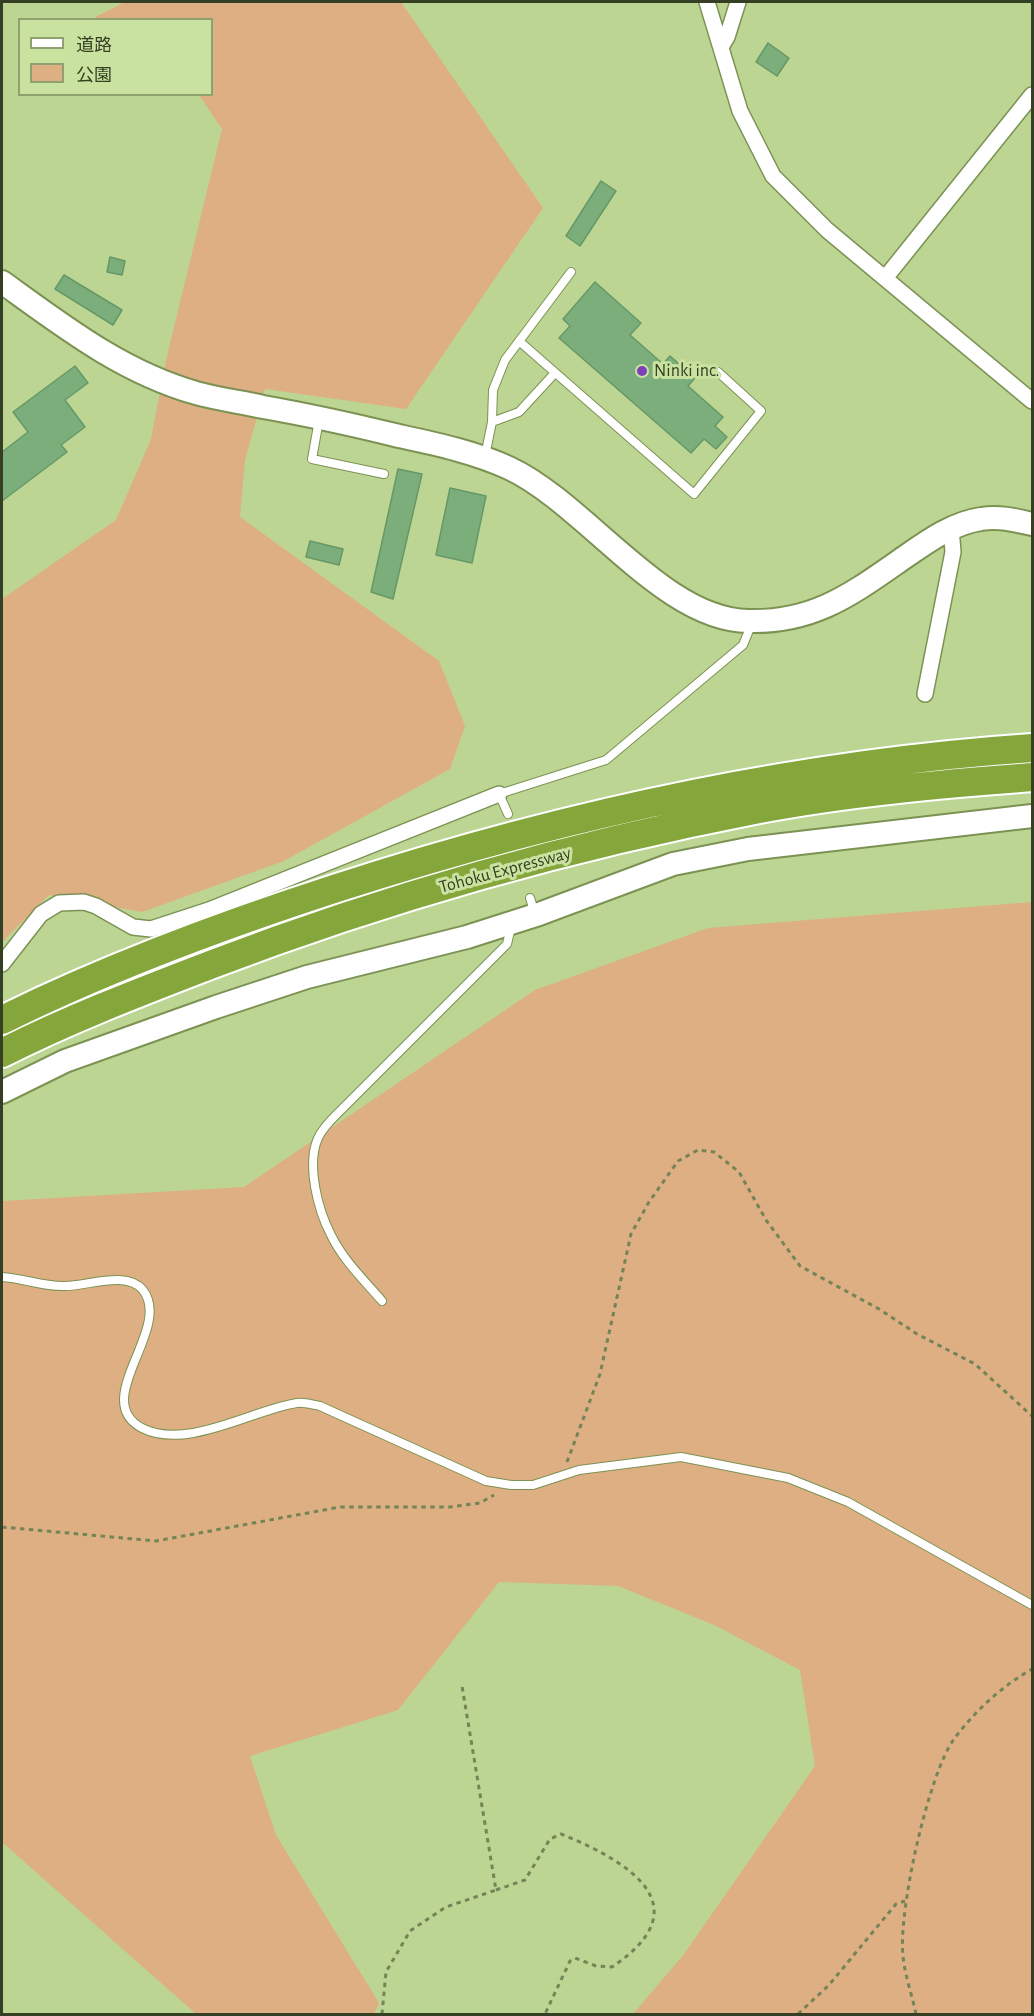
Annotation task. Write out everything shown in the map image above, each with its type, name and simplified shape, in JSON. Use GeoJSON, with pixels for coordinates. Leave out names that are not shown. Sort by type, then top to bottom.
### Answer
{"type":"FeatureCollection","features":[{"type":"Feature","properties":{"kind":"highway","name":"Tohoku Expressway"},"geometry":{"type":"LineString","coordinates":[[2,1020],[132,962],[276,908],[412,864],[549,826],[666,799],[842,766],[1032,748]]}},
{"type":"Feature","properties":{"kind":"highway","name":"Tohoku Expressway"},"geometry":{"type":"LineString","coordinates":[[2,1053],[140,992],[288,935],[423,892],[556,856],[762,808],[966,782],[1032,777]]}},
{"type":"Feature","properties":{"kind":"street"},"geometry":{"type":"LineString","coordinates":[[707,2],[740,111],[773,176],[827,230],[1032,401]]}},
{"type":"Feature","properties":{"kind":"street"},"geometry":{"type":"LineString","coordinates":[[721,47],[728,37],[738,2]]}},
{"type":"Feature","properties":{"kind":"street"},"geometry":{"type":"LineString","coordinates":[[886,277],[1032,95]]}},
{"type":"Feature","properties":{"kind":"street"},"geometry":{"type":"LineString","coordinates":[[2,282],[112,359],[151,378],[197,394],[319,418],[485,457],[543,488],[684,600],[713,614],[739,621],[814,613],[862,586],[951,528],[980,519],[1002,517],[1032,524]]}},
{"type":"Feature","properties":{"kind":"street"},"geometry":{"type":"LineString","coordinates":[[925,694],[953,552],[951,528]]}},
{"type":"Feature","properties":{"kind":"street"},"geometry":{"type":"LineString","coordinates":[[2,964],[41,914],[59,903],[84,902],[96,906],[133,927],[151,929],[209,910],[499,794]]}},
{"type":"Feature","properties":{"kind":"street"},"geometry":{"type":"LineString","coordinates":[[2,1092],[64,1061],[261,992],[307,977],[467,937],[512,922],[533,907],[673,864],[748,849],[1032,816]]}},
{"type":"Feature","properties":{"kind":"lane"},"geometry":{"type":"LineString","coordinates":[[485,457],[492,422],[493,390],[505,360],[572,272]]}},
{"type":"Feature","properties":{"kind":"lane"},"geometry":{"type":"LineString","coordinates":[[519,341],[554,374],[694,494],[761,411],[718,372]]}},
{"type":"Feature","properties":{"kind":"lane"},"geometry":{"type":"LineString","coordinates":[[492,422],[519,412],[554,374]]}},
{"type":"Feature","properties":{"kind":"lane"},"geometry":{"type":"LineString","coordinates":[[319,418],[312,459],[384,474]]}},
{"type":"Feature","properties":{"kind":"lane"},"geometry":{"type":"LineString","coordinates":[[508,814],[499,794],[606,760],[743,645],[752,621]]}},
{"type":"Feature","properties":{"kind":"lane"},"geometry":{"type":"LineString","coordinates":[[382,1301],[344,1256],[330,1234],[314,1181],[311,1158],[324,1127],[507,944],[512,922]]}},
{"type":"Feature","properties":{"kind":"lane"},"geometry":{"type":"LineString","coordinates":[[2,1277],[62,1286],[94,1285],[116,1278],[133,1282],[143,1290],[150,1314],[124,1393],[130,1418],[141,1428],[153,1432],[175,1434],[220,1427],[300,1402],[320,1406],[486,1481],[511,1485],[533,1485],[562,1475],[634,1461],[681,1457],[788,1478],[848,1502],[1032,1605]]}},
{"type":"Feature","properties":{"kind":"path"},"geometry":{"type":"LineString","coordinates":[[562,1475],[600,1374],[631,1234],[678,1161],[698,1150],[714,1152],[739,1172],[766,1220],[800,1266],[879,1309],[917,1334],[975,1364],[1032,1416]]}},
{"type":"Feature","properties":{"kind":"path"},"geometry":{"type":"LineString","coordinates":[[2,1527],[156,1541],[340,1507],[450,1507],[480,1503],[511,1485]]}},
{"type":"Feature","properties":{"kind":"path"},"geometry":{"type":"LineString","coordinates":[[916,2014],[903,1956],[903,1913],[935,1782],[954,1740],[992,1697],[1032,1669]]}},
{"type":"Feature","properties":{"kind":"path"},"geometry":{"type":"LineString","coordinates":[[462,1686],[496,1890]]}},
{"type":"Feature","properties":{"kind":"path"},"geometry":{"type":"LineString","coordinates":[[382,2014],[386,1972],[410,1930],[446,1907],[525,1880],[550,1839],[561,1834],[592,1846],[627,1869],[654,1898],[654,1911],[650,1925],[636,1948],[612,1967],[596,1966],[575,1958],[570,1961],[545,2014]]}},
{"type":"Feature","properties":{"kind":"path"},"geometry":{"type":"LineString","coordinates":[[798,2014],[829,1985],[896,1904],[905,1901]]}},
{"type":"Feature","properties":{"kind":"green space"},"geometry":{"type":"Polygon","coordinates":[[[125,2],[401,2],[543,208],[406,409],[265,389],[245,460],[240,517],[439,661],[465,726],[450,769],[284,861],[142,912],[49,895],[2,942],[2,599],[116,520],[151,439],[166,360],[222,129],[200,96],[213,96],[213,18],[95,17],[125,2]]]}},
{"type":"Feature","properties":{"kind":"green space"},"geometry":{"type":"Polygon","coordinates":[[[1032,902],[1032,2014],[633,2014],[684,1954],[815,1766],[800,1670],[714,1625],[618,1586],[499,1582],[398,1710],[250,1756],[276,1835],[379,2003],[374,2014],[196,2014],[2,1842],[2,1201],[244,1187],[535,990],[708,928],[1032,902]]]}},
{"type":"Feature","properties":{"kind":"building"},"geometry":{"type":"Polygon","coordinates":[[[768,43],[789,58],[777,76],[756,62],[768,43]]]}},
{"type":"Feature","properties":{"kind":"building"},"geometry":{"type":"Polygon","coordinates":[[[601,181],[616,191],[580,246],[566,236],[601,181]]]}},
{"type":"Feature","properties":{"kind":"building"},"geometry":{"type":"Polygon","coordinates":[[[110,257],[125,261],[122,275],[107,272],[110,257]]]}},
{"type":"Feature","properties":{"kind":"building"},"geometry":{"type":"Polygon","coordinates":[[[64,275],[122,310],[113,325],[55,289],[64,275]]]}},
{"type":"Feature","properties":{"kind":"building","name":"Ninki inc."},"geometry":{"type":"Polygon","coordinates":[[[595,282],[641,323],[630,335],[663,364],[670,356],[695,378],[688,386],[723,417],[715,426],[727,437],[716,449],[704,439],[691,453],[559,338],[570,326],[563,319],[595,282]]]}},
{"type":"Feature","properties":{"kind":"building"},"geometry":{"type":"Polygon","coordinates":[[[75,366],[88,383],[65,400],[85,427],[61,445],[67,452],[2,501],[2,452],[28,432],[13,412],[75,366]]]}},
{"type":"Feature","properties":{"kind":"building"},"geometry":{"type":"Polygon","coordinates":[[[398,469],[422,474],[393,599],[371,592],[398,469]]]}},
{"type":"Feature","properties":{"kind":"building"},"geometry":{"type":"Polygon","coordinates":[[[450,488],[486,496],[472,563],[436,555],[450,488]]]}},
{"type":"Feature","properties":{"kind":"building"},"geometry":{"type":"Polygon","coordinates":[[[310,541],[343,549],[339,565],[306,557],[310,541]]]}},
{"type":"Feature","properties":{"kind":"place","name":"Ninki inc."},"geometry":{"type":"Point","coordinates":[642,371]}}]}
